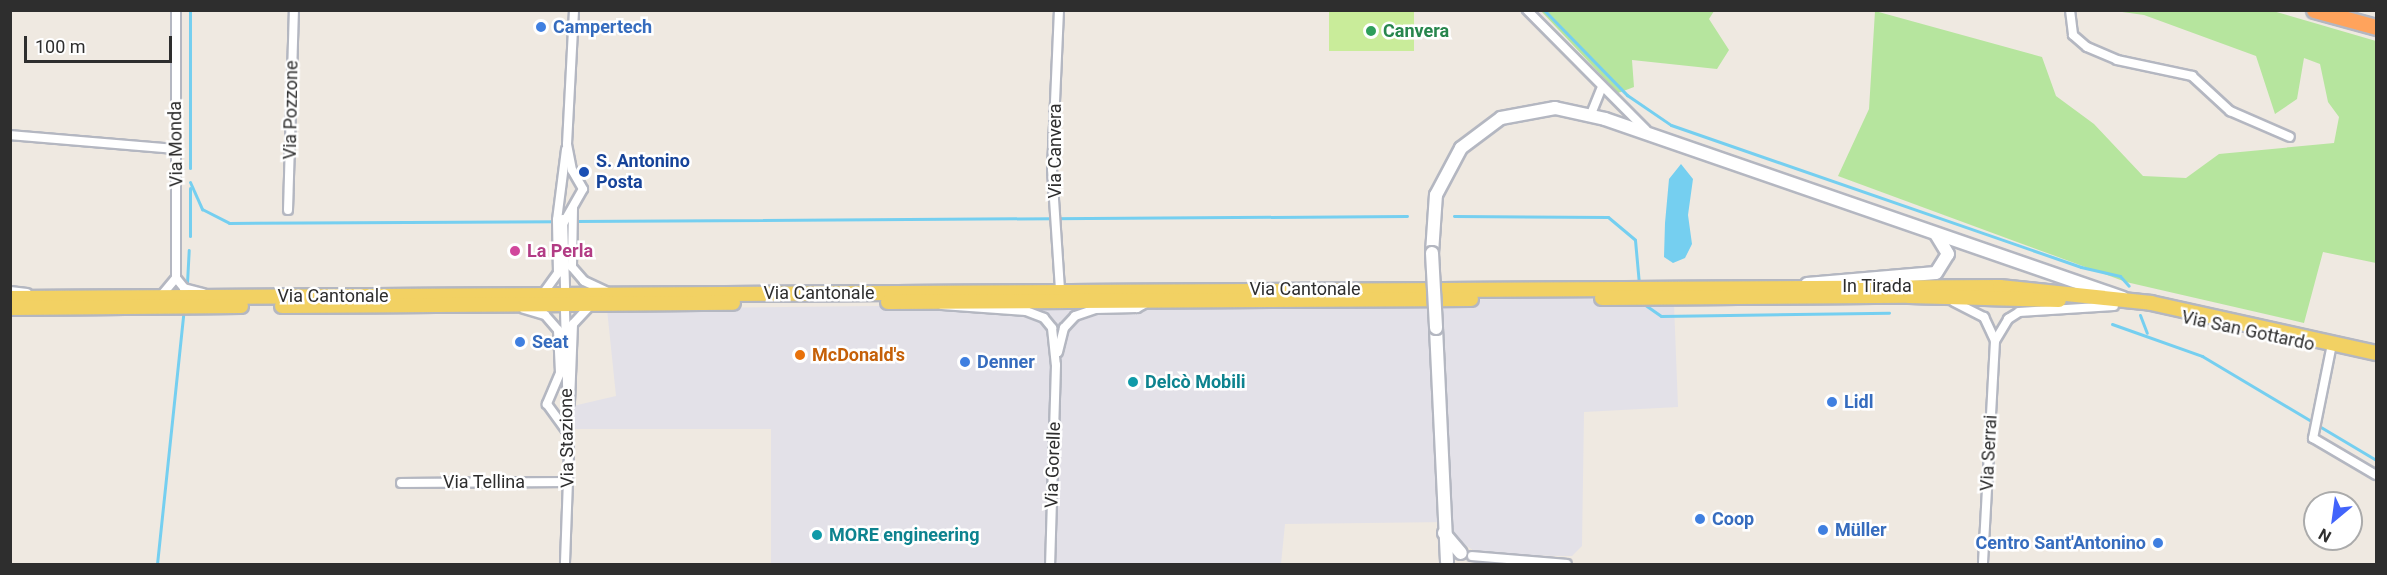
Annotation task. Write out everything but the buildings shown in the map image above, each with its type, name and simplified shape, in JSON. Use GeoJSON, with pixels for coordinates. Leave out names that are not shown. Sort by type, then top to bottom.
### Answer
{"type":"FeatureCollection","features":[{"type":"Feature","properties":{"kind":"highway"},"geometry":{"type":"LineString","coordinates":[[2314,10],[2376,27]]}},
{"type":"Feature","properties":{"kind":"main road","name":"In Tirada"},"geometry":{"type":"LineString","coordinates":[[1635,293],[1799,286],[2000,287],[2120,304]]}},
{"type":"Feature","properties":{"kind":"main road","name":"Via Cantonale"},"geometry":{"type":"LineString","coordinates":[[10,298],[1060,291],[1635,293]]}},
{"type":"Feature","properties":{"kind":"main road","name":"Via Cantonale"},"geometry":{"type":"LineString","coordinates":[[10,308],[1148,301],[1635,293]]}},
{"type":"Feature","properties":{"kind":"main road","name":"In Tirada"},"geometry":{"type":"LineString","coordinates":[[1635,293],[1909,296],[2120,304]]}},
{"type":"Feature","properties":{"kind":"main road","name":"Via San Gottardo"},"geometry":{"type":"LineString","coordinates":[[2120,304],[2376,359]]}},
{"type":"Feature","properties":{"kind":"main road","name":"Via San Gottardo"},"geometry":{"type":"LineString","coordinates":[[2120,304],[2376,353]]}},
{"type":"Feature","properties":{"kind":"street","name":"Via Monda"},"geometry":{"type":"LineString","coordinates":[[176,10],[176,278]]}},
{"type":"Feature","properties":{"kind":"street","name":"Via Pozzone"},"geometry":{"type":"LineString","coordinates":[[288,210],[294,10]]}},
{"type":"Feature","properties":{"kind":"street"},"geometry":{"type":"LineString","coordinates":[[565,288],[562,191],[567,144],[574,10]]}},
{"type":"Feature","properties":{"kind":"street","name":"Via Canvera"},"geometry":{"type":"LineString","coordinates":[[1059,10],[1052,169],[1060,291]]}},
{"type":"Feature","properties":{"kind":"street"},"geometry":{"type":"LineString","coordinates":[[1527,10],[1612,100],[1659,138]]}},
{"type":"Feature","properties":{"kind":"street"},"geometry":{"type":"LineString","coordinates":[[2070,10],[2073,35],[2087,47],[2117,60],[2192,76],[2230,111],[2290,137]]}},
{"type":"Feature","properties":{"kind":"street"},"geometry":{"type":"LineString","coordinates":[[1591,114],[1601,89]]}},
{"type":"Feature","properties":{"kind":"street"},"geometry":{"type":"LineString","coordinates":[[1605,118],[1612,100]]}},
{"type":"Feature","properties":{"kind":"street"},"geometry":{"type":"LineString","coordinates":[[1568,564],[1504,563],[1470,558],[1446,563],[1432,219],[1440,184],[1468,141],[1494,122],[1526,110],[1555,108],[1605,118],[1932,232],[2120,304]]}},
{"type":"Feature","properties":{"kind":"street"},"geometry":{"type":"LineString","coordinates":[[10,135],[177,149]]}},
{"type":"Feature","properties":{"kind":"street"},"geometry":{"type":"LineString","coordinates":[[542,295],[556,279],[564,222],[581,196],[581,183],[572,170],[567,144]]}},
{"type":"Feature","properties":{"kind":"street"},"geometry":{"type":"LineString","coordinates":[[562,191],[570,180],[581,183]]}},
{"type":"Feature","properties":{"kind":"street"},"geometry":{"type":"LineString","coordinates":[[562,191],[572,200],[581,196]]}},
{"type":"Feature","properties":{"kind":"street"},"geometry":{"type":"LineString","coordinates":[[564,222],[572,263],[577,275],[614,294]]}},
{"type":"Feature","properties":{"kind":"street"},"geometry":{"type":"LineString","coordinates":[[1799,286],[1836,279],[1936,273],[1945,263],[1947,250],[1932,232]]}},
{"type":"Feature","properties":{"kind":"street"},"geometry":{"type":"LineString","coordinates":[[159,297],[176,278],[184,288],[211,297]]}},
{"type":"Feature","properties":{"kind":"street"},"geometry":{"type":"LineString","coordinates":[[10,291],[63,298]]}},
{"type":"Feature","properties":{"kind":"street"},"geometry":{"type":"LineString","coordinates":[[1909,296],[1971,307],[1984,317],[1995,341]]}},
{"type":"Feature","properties":{"kind":"street"},"geometry":{"type":"LineString","coordinates":[[1056,364],[1064,328],[1075,316],[1095,309],[1137,309],[1148,301]]}},
{"type":"Feature","properties":{"kind":"street"},"geometry":{"type":"LineString","coordinates":[[933,302],[957,310],[1039,315],[1052,328],[1056,364]]}},
{"type":"Feature","properties":{"kind":"street"},"geometry":{"type":"LineString","coordinates":[[554,415],[563,418],[568,411],[574,388],[573,324],[581,310],[596,304]]}},
{"type":"Feature","properties":{"kind":"street"},"geometry":{"type":"LineString","coordinates":[[1995,341],[2007,319],[2019,312],[2120,304]]}},
{"type":"Feature","properties":{"kind":"street"},"geometry":{"type":"LineString","coordinates":[[512,305],[545,315],[556,326],[557,381],[547,400],[554,415],[569,435]]}},
{"type":"Feature","properties":{"kind":"street","name":"Via Stazione"},"geometry":{"type":"LineString","coordinates":[[565,310],[569,435],[566,564]]}},
{"type":"Feature","properties":{"kind":"street","name":"Via Serrai"},"geometry":{"type":"LineString","coordinates":[[1983,564],[1995,341]]}},
{"type":"Feature","properties":{"kind":"street"},"geometry":{"type":"LineString","coordinates":[[2331,349],[2313,438],[2376,475]]}},
{"type":"Feature","properties":{"kind":"street","name":"Via Gorelle"},"geometry":{"type":"LineString","coordinates":[[1050,564],[1056,364]]}},
{"type":"Feature","properties":{"kind":"street"},"geometry":{"type":"LineString","coordinates":[[557,381],[567,382]]}},
{"type":"Feature","properties":{"kind":"street","name":"Via Tellina"},"geometry":{"type":"LineString","coordinates":[[401,483],[568,482]]}},
{"type":"Feature","properties":{"kind":"street"},"geometry":{"type":"LineString","coordinates":[[1443,532],[1470,558]]}},
{"type":"Feature","properties":{"kind":"shaded area"},"geometry":{"type":"Polygon","coordinates":[[[1626,298],[1674,304],[1678,407],[1584,412],[1582,546],[1572,556],[1481,555],[1452,537],[1450,522],[1285,524],[1281,564],[771,564],[771,429],[574,429],[573,406],[616,396],[607,309],[1626,298]]]}},
{"type":"Feature","properties":{"kind":"green space","name":"Canvera"},"geometry":{"type":"Polygon","coordinates":[[[1329,11],[1414,11],[1414,51],[1329,51],[1329,11]]]}},
{"type":"Feature","properties":{"kind":"green space"},"geometry":{"type":"Polygon","coordinates":[[[1541,11],[1714,11],[1709,19],[1729,50],[1717,69],[1632,60],[1634,87],[1618,93],[1541,11]]]}},
{"type":"Feature","properties":{"kind":"green space"},"geometry":{"type":"Polygon","coordinates":[[[1875,11],[2042,57],[2056,96],[2094,124],[2143,176],[2186,178],[2219,154],[2334,143],[2339,117],[2328,102],[2320,64],[2304,58],[2297,99],[2275,114],[2256,56],[2144,15],[2115,11],[2273,11],[2376,41],[2376,263],[2323,252],[2304,323],[2126,282],[1838,176],[1869,109],[1875,11]]]}},
{"type":"Feature","properties":{"kind":"water"},"geometry":{"type":"Polygon","coordinates":[[[1681,164],[1693,179],[1688,215],[1692,244],[1685,258],[1673,263],[1664,257],[1665,223],[1669,179],[1681,164]]]}},
{"type":"Feature","properties":{"kind":"waterway"},"geometry":{"type":"LineString","coordinates":[[190,10],[190,168]]}},
{"type":"Feature","properties":{"kind":"waterway"},"geometry":{"type":"LineString","coordinates":[[1544,10],[1627,95],[1671,125],[2081,267],[2120,276],[2129,286]]}},
{"type":"Feature","properties":{"kind":"waterway"},"geometry":{"type":"LineString","coordinates":[[190,182],[202,209],[229,223],[557,221]]}},
{"type":"Feature","properties":{"kind":"waterway"},"geometry":{"type":"LineString","coordinates":[[190,188],[190,236]]}},
{"type":"Feature","properties":{"kind":"waterway"},"geometry":{"type":"LineString","coordinates":[[575,221],[1407,216]]}},
{"type":"Feature","properties":{"kind":"waterway"},"geometry":{"type":"LineString","coordinates":[[1454,216],[1608,217],[1635,240],[1639,284]]}},
{"type":"Feature","properties":{"kind":"waterway"},"geometry":{"type":"LineString","coordinates":[[187,283],[189,250]]}},
{"type":"Feature","properties":{"kind":"waterway"},"geometry":{"type":"LineString","coordinates":[[1641,302],[1661,316],[1889,313]]}},
{"type":"Feature","properties":{"kind":"waterway"},"geometry":{"type":"LineString","coordinates":[[157,564],[183,315]]}},
{"type":"Feature","properties":{"kind":"waterway"},"geometry":{"type":"LineString","coordinates":[[2140,315],[2147,333]]}},
{"type":"Feature","properties":{"kind":"waterway"},"geometry":{"type":"LineString","coordinates":[[2112,324],[2202,356],[2311,421]]}},
{"type":"Feature","properties":{"kind":"waterway"},"geometry":{"type":"LineString","coordinates":[[2319,426],[2376,460]]}},
{"type":"Feature","properties":{"kind":"place","name":"Campertech"},"geometry":{"type":"Point","coordinates":[541,27]}},
{"type":"Feature","properties":{"kind":"place","name":"Canvera"},"geometry":{"type":"Point","coordinates":[1371,31]}},
{"type":"Feature","properties":{"kind":"place","name":"S. Antonino Posta"},"geometry":{"type":"Point","coordinates":[584,172]}},
{"type":"Feature","properties":{"kind":"place","name":"La Perla"},"geometry":{"type":"Point","coordinates":[515,251]}},
{"type":"Feature","properties":{"kind":"place","name":"Seat"},"geometry":{"type":"Point","coordinates":[520,342]}},
{"type":"Feature","properties":{"kind":"place","name":"McDonald's"},"geometry":{"type":"Point","coordinates":[800,355]}},
{"type":"Feature","properties":{"kind":"place","name":"Denner"},"geometry":{"type":"Point","coordinates":[965,362]}},
{"type":"Feature","properties":{"kind":"place","name":"Delcò Mobili"},"geometry":{"type":"Point","coordinates":[1133,382]}},
{"type":"Feature","properties":{"kind":"place","name":"Lidl"},"geometry":{"type":"Point","coordinates":[1832,402]}},
{"type":"Feature","properties":{"kind":"place","name":"Coop"},"geometry":{"type":"Point","coordinates":[1700,519]}},
{"type":"Feature","properties":{"kind":"place","name":"Müller"},"geometry":{"type":"Point","coordinates":[1823,530]}},
{"type":"Feature","properties":{"kind":"place","name":"MORE engineering"},"geometry":{"type":"Point","coordinates":[817,535]}},
{"type":"Feature","properties":{"kind":"place","name":"Centro Sant'Antonino"},"geometry":{"type":"Point","coordinates":[2158,543]}}]}
